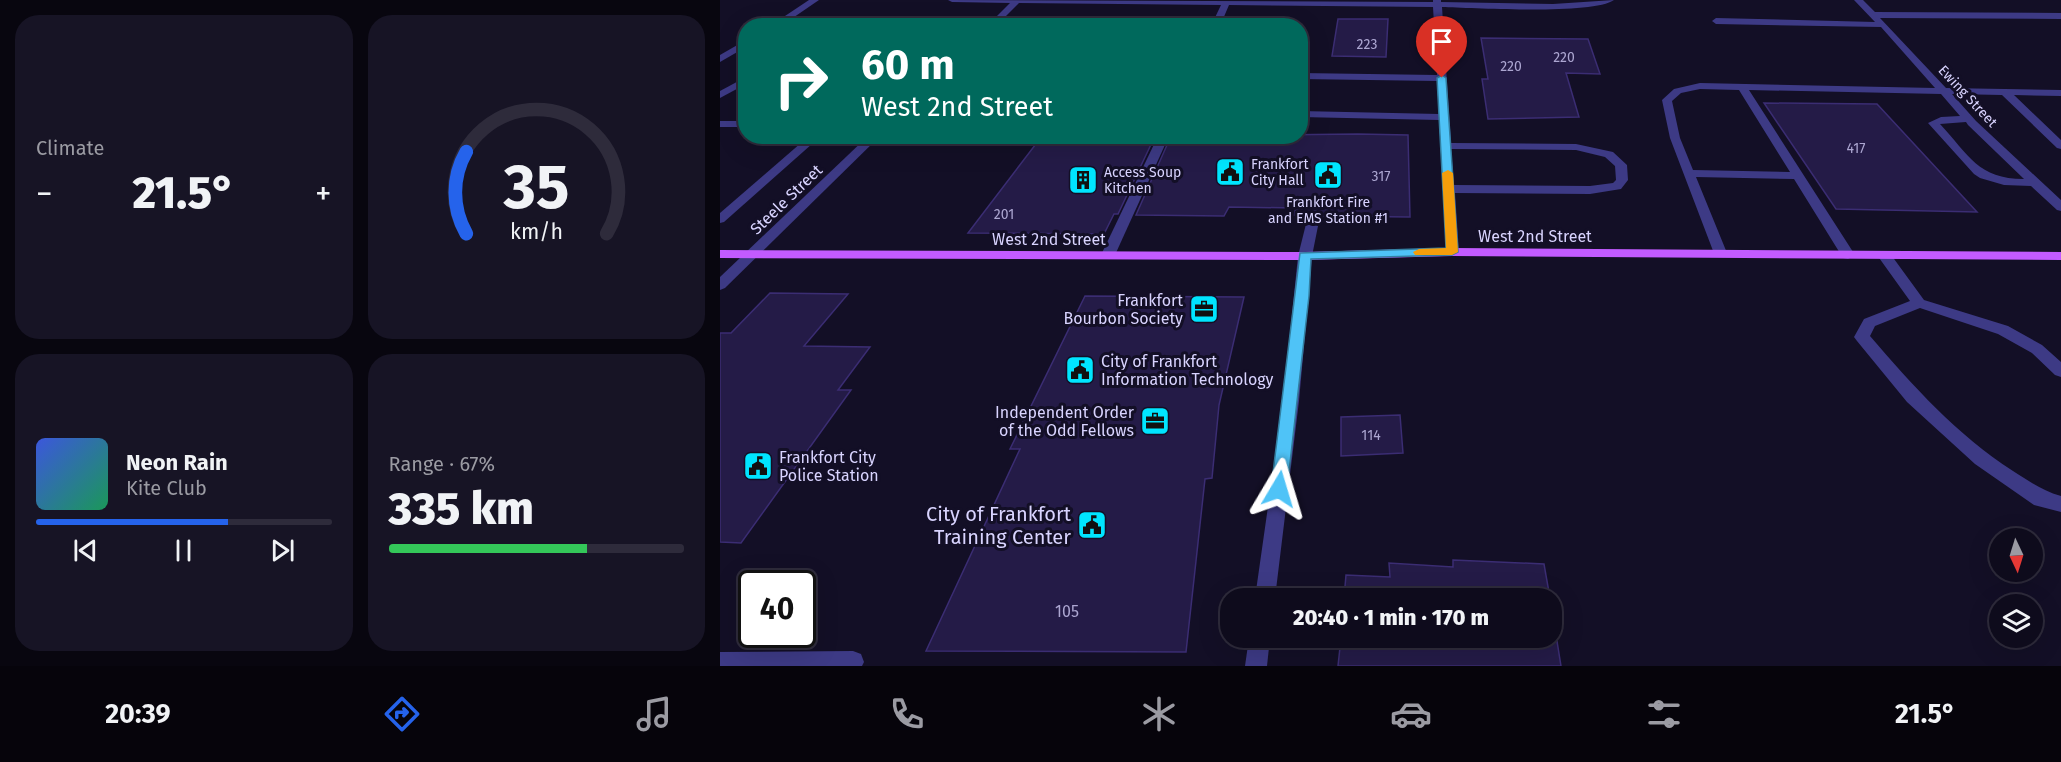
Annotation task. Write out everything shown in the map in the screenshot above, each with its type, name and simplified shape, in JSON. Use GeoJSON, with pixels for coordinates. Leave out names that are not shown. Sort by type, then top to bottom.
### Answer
{"type":"FeatureCollection","features":[{"type":"Feature","properties":{"kind":"main road","name":"West 2nd Street"},"geometry":{"type":"LineString","coordinates":[[720,254],[1305,256],[1452,252],[2061,256]]}},
{"type":"Feature","properties":{"kind":"street"},"geometry":{"type":"LineString","coordinates":[[786,18],[814,0]]}},
{"type":"Feature","properties":{"kind":"street"},"geometry":{"type":"LineString","coordinates":[[952,0],[1226,3],[1437,2],[1553,6],[1598,4],[1610,0]]}},
{"type":"Feature","properties":{"kind":"street"},"geometry":{"type":"LineString","coordinates":[[999,18],[1018,0]]}},
{"type":"Feature","properties":{"kind":"street","name":"Ewing Street"},"geometry":{"type":"LineString","coordinates":[[1858,0],[1884,25],[1968,120],[2061,207]]}},
{"type":"Feature","properties":{"kind":"street"},"geometry":{"type":"LineString","coordinates":[[1437,2],[1452,252]]}},
{"type":"Feature","properties":{"kind":"street"},"geometry":{"type":"LineString","coordinates":[[1219,18],[1226,3]]}},
{"type":"Feature","properties":{"kind":"street"},"geometry":{"type":"LineString","coordinates":[[1874,15],[2061,16]]}},
{"type":"Feature","properties":{"kind":"street"},"geometry":{"type":"LineString","coordinates":[[1716,21],[1884,25]]}},
{"type":"Feature","properties":{"kind":"street"},"geometry":{"type":"LineString","coordinates":[[722,57],[738,48]]}},
{"type":"Feature","properties":{"kind":"street"},"geometry":{"type":"LineString","coordinates":[[722,57],[738,57]]}},
{"type":"Feature","properties":{"kind":"street"},"geometry":{"type":"LineString","coordinates":[[1308,76],[1442,78]]}},
{"type":"Feature","properties":{"kind":"street"},"geometry":{"type":"LineString","coordinates":[[720,95],[738,85]]}},
{"type":"Feature","properties":{"kind":"street"},"geometry":{"type":"LineString","coordinates":[[1720,253],[1675,138],[1667,100],[1678,91],[1700,86],[2061,93]]}},
{"type":"Feature","properties":{"kind":"street"},"geometry":{"type":"LineString","coordinates":[[1742,87],[1848,255]]}},
{"type":"Feature","properties":{"kind":"street"},"geometry":{"type":"LineString","coordinates":[[2006,93],[2061,146]]}},
{"type":"Feature","properties":{"kind":"street"},"geometry":{"type":"LineString","coordinates":[[1308,114],[1444,117]]}},
{"type":"Feature","properties":{"kind":"street"},"geometry":{"type":"LineString","coordinates":[[1968,120],[1941,120],[1933,123],[1978,172],[1986,177],[1997,182],[2034,182]]}},
{"type":"Feature","properties":{"kind":"street"},"geometry":{"type":"LineString","coordinates":[[720,124],[738,124]]}},
{"type":"Feature","properties":{"kind":"street"},"geometry":{"type":"LineString","coordinates":[[720,219],[807,144]]}},
{"type":"Feature","properties":{"kind":"street","name":"Steele Street"},"geometry":{"type":"LineString","coordinates":[[720,285],[867,144]]}},
{"type":"Feature","properties":{"kind":"street"},"geometry":{"type":"LineString","coordinates":[[1108,255],[1160,144]]}},
{"type":"Feature","properties":{"kind":"street"},"geometry":{"type":"LineString","coordinates":[[1446,146],[1576,147],[1609,154],[1621,165],[1622,180],[1617,186],[1590,190],[1449,189]]}},
{"type":"Feature","properties":{"kind":"street"},"geometry":{"type":"LineString","coordinates":[[1688,173],[1799,176]]}},
{"type":"Feature","properties":{"kind":"street"},"geometry":{"type":"LineString","coordinates":[[1266,588],[1291,401],[1305,256],[1314,216]]}},
{"type":"Feature","properties":{"kind":"street"},"geometry":{"type":"LineString","coordinates":[[1884,255],[1919,303],[2003,330],[2037,349],[2061,371]]}},
{"type":"Feature","properties":{"kind":"street"},"geometry":{"type":"LineString","coordinates":[[1919,303],[1869,323],[1862,337],[1913,398],[1981,459],[2041,499],[2061,504]]}},
{"type":"Feature","properties":{"kind":"street"},"geometry":{"type":"LineString","coordinates":[[1256,666],[1259,648]]}},
{"type":"Feature","properties":{"kind":"street"},"geometry":{"type":"LineString","coordinates":[[720,663],[853,662],[851,666]]}},
{"type":"Feature","properties":{"kind":"building"},"geometry":{"type":"Polygon","coordinates":[[[1338,19],[1388,19],[1386,57],[1332,56],[1338,19]]]}},
{"type":"Feature","properties":{"kind":"building"},"geometry":{"type":"Polygon","coordinates":[[[1481,38],[1588,39],[1600,74],[1566,73],[1579,117],[1488,119],[1482,79],[1488,79],[1481,38]]]}},
{"type":"Feature","properties":{"kind":"building"},"geometry":{"type":"Polygon","coordinates":[[[1764,103],[1877,104],[1977,212],[1836,209],[1764,103]]]}},
{"type":"Feature","properties":{"kind":"building"},"geometry":{"type":"Polygon","coordinates":[[[1308,135],[1408,135],[1410,217],[1322,216],[1315,210],[1306,216],[1294,215],[1296,208],[1229,207],[1224,216],[1136,215],[1167,144],[1308,144],[1308,135]]]}},
{"type":"Feature","properties":{"kind":"building"},"geometry":{"type":"Polygon","coordinates":[[[1036,144],[1151,144],[1118,214],[1114,214],[1104,234],[968,233],[1036,144]]]}},
{"type":"Feature","properties":{"kind":"building","name":"Frankfort City Police Station"},"geometry":{"type":"Polygon","coordinates":[[[770,293],[848,294],[804,346],[870,347],[838,390],[851,390],[741,543],[720,542],[720,333],[731,333],[770,293]]]}},
{"type":"Feature","properties":{"kind":"building"},"geometry":{"type":"Polygon","coordinates":[[[1085,296],[1244,297],[1219,405],[1212,478],[1205,479],[1186,652],[926,651],[1020,449],[1010,449],[1085,296]]]}},
{"type":"Feature","properties":{"kind":"building"},"geometry":{"type":"Polygon","coordinates":[[[1400,415],[1403,453],[1341,456],[1341,417],[1400,415]]]}},
{"type":"Feature","properties":{"kind":"building"},"geometry":{"type":"Polygon","coordinates":[[[1453,560],[1544,564],[1548,588],[1345,588],[1346,575],[1390,577],[1389,563],[1453,567],[1453,560]]]}},
{"type":"Feature","properties":{"kind":"building"},"geometry":{"type":"Polygon","coordinates":[[[1340,648],[1558,648],[1561,666],[1338,666],[1340,648]]]}},
{"type":"Feature","properties":{"kind":"slow traffic"},"geometry":{"type":"LineString","coordinates":[[1419,252],[1452,252],[1448,173]]}},
{"type":"Feature","properties":{"kind":"place","name":"Frankfort City Hall"},"geometry":{"type":"Point","coordinates":[1230,172]}},
{"type":"Feature","properties":{"kind":"place","name":"Frankfort Fire and EMS Station #1"},"geometry":{"type":"Point","coordinates":[1328,175]}},
{"type":"Feature","properties":{"kind":"place","name":"Access Soup Kitchen"},"geometry":{"type":"Point","coordinates":[1083,180]}},
{"type":"Feature","properties":{"kind":"place","name":"Frankfort Bourbon Society"},"geometry":{"type":"Point","coordinates":[1204,309]}},
{"type":"Feature","properties":{"kind":"place","name":"City of Frankfort Information Technology"},"geometry":{"type":"Point","coordinates":[1080,370]}},
{"type":"Feature","properties":{"kind":"place","name":"Independent Order of the Odd Fellows"},"geometry":{"type":"Point","coordinates":[1155,421]}},
{"type":"Feature","properties":{"kind":"place","name":"Frankfort City Police Station"},"geometry":{"type":"Point","coordinates":[758,466]}},
{"type":"Feature","properties":{"kind":"place","name":"City of Frankfort Training Center"},"geometry":{"type":"Point","coordinates":[1092,525]}},
{"type":"Feature","properties":{"kind":"route"},"geometry":{"type":"LineString","coordinates":[[1279,489],[1291,401],[1305,256],[1452,252],[1442,78]]}}]}
